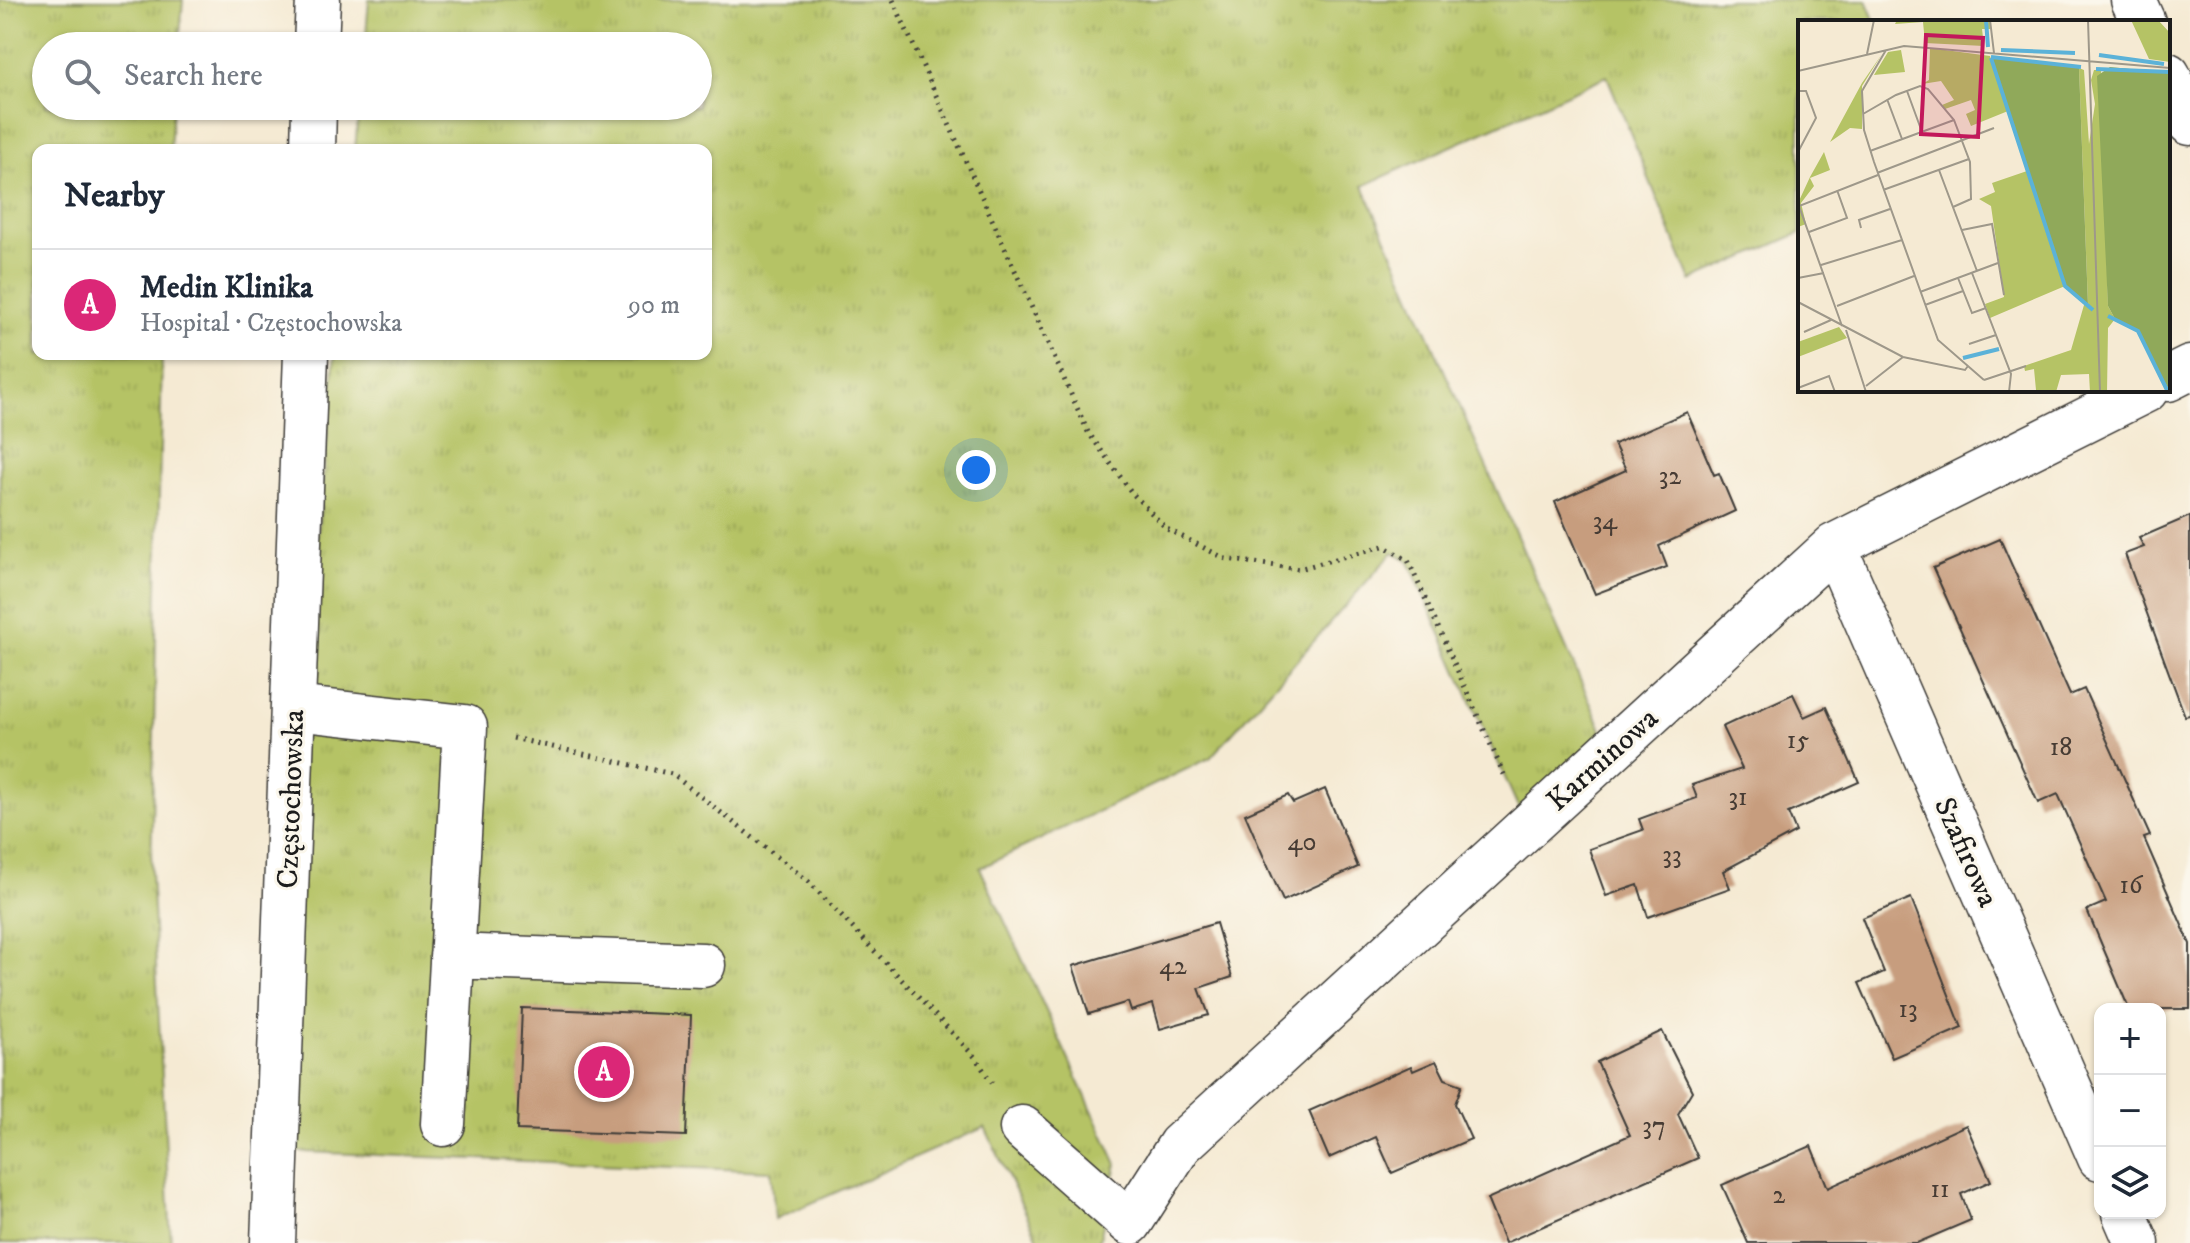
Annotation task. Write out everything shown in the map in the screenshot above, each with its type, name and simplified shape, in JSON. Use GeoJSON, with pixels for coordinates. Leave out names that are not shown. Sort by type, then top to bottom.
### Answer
{"type":"FeatureCollection","features":[{"type":"Feature","properties":{"kind":"street"},"geometry":{"type":"LineString","coordinates":[[317,32],[318,0]]}},
{"type":"Feature","properties":{"kind":"street"},"geometry":{"type":"LineString","coordinates":[[2133,0],[2142,20]]}},
{"type":"Feature","properties":{"kind":"street"},"geometry":{"type":"LineString","coordinates":[[2170,79],[2190,123]]}},
{"type":"Feature","properties":{"kind":"street"},"geometry":{"type":"LineString","coordinates":[[313,144],[314,120]]}},
{"type":"Feature","properties":{"kind":"street","name":"Częstochowska"},"geometry":{"type":"LineString","coordinates":[[273,1243],[306,360]]}},
{"type":"Feature","properties":{"kind":"street"},"geometry":{"type":"LineString","coordinates":[[2170,378],[2190,368]]}},
{"type":"Feature","properties":{"kind":"street","name":"Karminowa"},"geometry":{"type":"LineString","coordinates":[[1129,1233],[1180,1145],[1834,546],[2142,392]]}},
{"type":"Feature","properties":{"kind":"street","name":"Szafirowa"},"geometry":{"type":"LineString","coordinates":[[1834,546],[2095,1147]]}},
{"type":"Feature","properties":{"kind":"street"},"geometry":{"type":"LineString","coordinates":[[294,708],[465,727],[443,1124]]}},
{"type":"Feature","properties":{"kind":"street"},"geometry":{"type":"LineString","coordinates":[[452,956],[703,965]]}},
{"type":"Feature","properties":{"kind":"street"},"geometry":{"type":"LineString","coordinates":[[1022,1128],[1129,1233]]}},
{"type":"Feature","properties":{"kind":"path"},"geometry":{"type":"LineString","coordinates":[[893,0],[1088,432],[1132,493],[1167,529],[1226,559],[1299,569],[1383,546],[1408,560],[1527,827]]}},
{"type":"Feature","properties":{"kind":"path"},"geometry":{"type":"LineString","coordinates":[[465,727],[672,774],[808,881],[975,1057]]}},
{"type":"Feature","properties":{"kind":"green space"},"geometry":{"type":"Polygon","coordinates":[[[0,0],[183,0],[180,32],[32,32],[32,120],[172,120],[170,144],[32,144],[32,360],[162,360],[151,872],[171,1243],[0,1243],[0,0]]]}},
{"type":"Feature","properties":{"kind":"green space"},"geometry":{"type":"Polygon","coordinates":[[[369,0],[1866,0],[1874,20],[1798,20],[1798,234],[1691,281],[1607,76],[1363,186],[1611,750],[1527,827],[1408,560],[1393,552],[1210,758],[980,868],[1117,1164],[1099,1243],[1040,1243],[985,1127],[775,1219],[771,1171],[278,1151],[287,858],[334,360],[712,360],[712,144],[356,144],[358,120],[712,120],[712,32],[366,32],[369,0]]]}},
{"type":"Feature","properties":{"kind":"building"},"geometry":{"type":"Polygon","coordinates":[[[1687,412],[1714,475],[1719,473],[1735,511],[1659,546],[1667,567],[1595,594],[1555,502],[1626,470],[1614,444],[1687,412]]]}},
{"type":"Feature","properties":{"kind":"building"},"geometry":{"type":"Polygon","coordinates":[[[2190,516],[2190,715],[2185,716],[2125,554],[2144,547],[2139,538],[2190,516]]]}},
{"type":"Feature","properties":{"kind":"building"},"geometry":{"type":"Polygon","coordinates":[[[2000,539],[2070,695],[2084,689],[2150,836],[2144,838],[2190,944],[2190,1009],[2166,1009],[2166,1003],[2126,1003],[2087,910],[2106,902],[2058,794],[2038,803],[1933,568],[2000,539]]]}},
{"type":"Feature","properties":{"kind":"building"},"geometry":{"type":"Polygon","coordinates":[[[1793,694],[1804,717],[1826,707],[1859,782],[1788,813],[1796,832],[1723,871],[1730,888],[1648,917],[1638,885],[1606,896],[1589,849],[1643,830],[1639,819],[1697,798],[1692,785],[1742,769],[1722,727],[1793,694]]]}},
{"type":"Feature","properties":{"kind":"building"},"geometry":{"type":"Polygon","coordinates":[[[1325,789],[1358,867],[1283,901],[1245,814],[1288,795],[1293,803],[1325,789]]]}},
{"type":"Feature","properties":{"kind":"building"},"geometry":{"type":"Polygon","coordinates":[[[1911,898],[1962,1028],[1892,1058],[1859,983],[1884,972],[1862,918],[1911,898]]]}},
{"type":"Feature","properties":{"kind":"building"},"geometry":{"type":"Polygon","coordinates":[[[1216,923],[1232,977],[1199,988],[1209,1015],[1160,1029],[1153,1004],[1131,1011],[1128,1002],[1089,1014],[1073,966],[1216,923]]]}},
{"type":"Feature","properties":{"kind":"building"},"geometry":{"type":"Polygon","coordinates":[[[522,1008],[691,1015],[686,1136],[517,1130],[522,1008]]]}},
{"type":"Feature","properties":{"kind":"building"},"geometry":{"type":"Polygon","coordinates":[[[1662,1031],[1692,1091],[1678,1114],[1698,1158],[1505,1243],[1487,1199],[1630,1135],[1597,1062],[1662,1031]]]}},
{"type":"Feature","properties":{"kind":"building"},"geometry":{"type":"Polygon","coordinates":[[[1436,1061],[1445,1079],[1462,1085],[1455,1104],[1471,1139],[1392,1173],[1376,1137],[1329,1158],[1309,1111],[1411,1066],[1413,1071],[1436,1061]]]}},
{"type":"Feature","properties":{"kind":"building"},"geometry":{"type":"Polygon","coordinates":[[[1966,1125],[1991,1181],[1961,1194],[1971,1220],[1917,1243],[1748,1243],[1722,1185],[1811,1146],[1828,1188],[1966,1125]]]}},
{"type":"Feature","properties":{"kind":"place","name":"Medin Klinika"},"geometry":{"type":"Point","coordinates":[604,1072]}}]}
